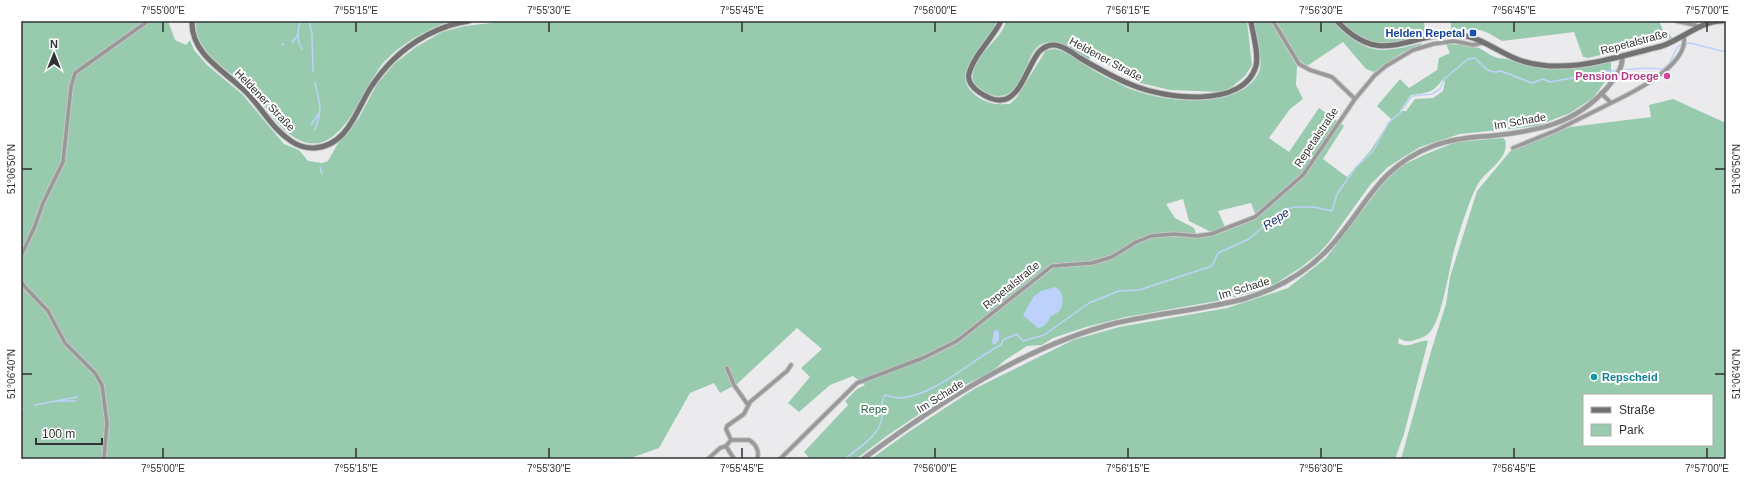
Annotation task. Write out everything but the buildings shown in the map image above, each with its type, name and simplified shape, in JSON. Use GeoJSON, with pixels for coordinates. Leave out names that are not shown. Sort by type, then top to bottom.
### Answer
{"type":"FeatureCollection","features":[{"type":"Feature","properties":{"kind":"main road","name":"Heldener Straße"},"geometry":{"type":"LineString","coordinates":[[192,21],[192,31],[196,44],[206,57],[246,91],[284,135],[292,142],[308,148],[326,145],[341,136],[351,124],[371,87],[391,62],[405,49],[435,32],[468,21]]}},
{"type":"Feature","properties":{"kind":"main road","name":"Heldener Straße"},"geometry":{"type":"LineString","coordinates":[[1001,21],[973,64],[968,76],[971,84],[977,91],[987,97],[998,100],[1006,99],[1015,94],[1041,49],[1052,45],[1062,47],[1102,70],[1141,89],[1166,94],[1191,96],[1225,94],[1244,83],[1254,69],[1257,56],[1251,21]]}},
{"type":"Feature","properties":{"kind":"main road"},"geometry":{"type":"LineString","coordinates":[[1337,21],[1356,38],[1376,46],[1393,46],[1452,35],[1466,36],[1482,43]]}},
{"type":"Feature","properties":{"kind":"main road","name":"Repetalstraße"},"geometry":{"type":"LineString","coordinates":[[1482,43],[1504,55],[1521,61],[1548,66],[1568,66],[1622,58],[1684,39],[1699,28],[1710,23],[1726,21]]}},
{"type":"Feature","properties":{"kind":"street"},"geometry":{"type":"LineString","coordinates":[[21,256],[35,226],[43,203],[63,162],[71,87],[75,73],[148,21]]}},
{"type":"Feature","properties":{"kind":"street"},"geometry":{"type":"LineString","coordinates":[[1273,21],[1299,64],[1310,70],[1332,77],[1355,99]]}},
{"type":"Feature","properties":{"kind":"street","name":"Repetalstraße"},"geometry":{"type":"LineString","coordinates":[[1676,21],[1696,25],[1699,28]]}},
{"type":"Feature","properties":{"kind":"street"},"geometry":{"type":"LineString","coordinates":[[1513,148],[1557,130],[1643,87],[1669,68],[1682,48],[1684,39]]}},
{"type":"Feature","properties":{"kind":"street","name":"Repetalstraße"},"geometry":{"type":"LineString","coordinates":[[780,459],[857,383],[922,358],[957,341],[1052,266],[1092,263],[1112,257],[1136,242],[1150,236],[1168,234],[1197,236],[1211,234],[1256,218],[1303,175],[1355,99],[1375,75],[1386,66],[1422,46],[1454,41],[1473,45],[1482,43]]}},
{"type":"Feature","properties":{"kind":"street","name":"Im Schade"},"geometry":{"type":"LineString","coordinates":[[863,459],[945,403],[1000,371],[1058,343],[1115,324],[1224,304],[1275,288],[1294,277],[1321,256],[1332,245],[1374,187],[1387,174],[1414,155],[1433,146],[1453,140],[1517,133],[1548,126],[1574,115],[1602,93],[1618,73],[1622,58]]}},
{"type":"Feature","properties":{"kind":"street"},"geometry":{"type":"LineString","coordinates":[[1602,93],[1611,103]]}},
{"type":"Feature","properties":{"kind":"street"},"geometry":{"type":"LineString","coordinates":[[21,281],[48,311],[64,343],[99,378],[102,385],[107,412],[104,459]]}},
{"type":"Feature","properties":{"kind":"street"},"geometry":{"type":"LineString","coordinates":[[731,440],[726,427],[744,414],[748,405],[791,365]]}},
{"type":"Feature","properties":{"kind":"street"},"geometry":{"type":"LineString","coordinates":[[727,368],[734,385],[748,405]]}},
{"type":"Feature","properties":{"kind":"street"},"geometry":{"type":"LineString","coordinates":[[708,459],[720,448],[726,446],[731,440]]}},
{"type":"Feature","properties":{"kind":"street"},"geometry":{"type":"LineString","coordinates":[[731,440],[751,441],[758,452],[757,459]]}},
{"type":"Feature","properties":{"kind":"street"},"geometry":{"type":"LineString","coordinates":[[726,446],[734,459]]}},
{"type":"Feature","properties":{"kind":"green space"},"geometry":{"type":"Polygon","coordinates":[[[21,21],[168,21],[175,40],[186,45],[190,40],[194,50],[207,65],[242,94],[284,144],[299,150],[308,161],[322,163],[328,161],[337,145],[359,118],[377,84],[394,64],[416,47],[442,32],[465,26],[508,21],[998,21],[968,67],[965,79],[969,89],[982,99],[990,103],[1010,104],[1017,97],[1046,50],[1055,49],[1072,56],[1105,77],[1142,93],[1179,100],[1199,100],[1218,98],[1235,93],[1250,85],[1259,72],[1260,54],[1253,21],[1270,21],[1297,66],[1296,85],[1303,99],[1290,109],[1269,138],[1289,152],[1319,108],[1344,126],[1323,159],[1347,177],[1371,150],[1391,119],[1377,106],[1400,79],[1409,88],[1437,70],[1439,58],[1450,53],[1446,44],[1475,47],[1496,58],[1507,59],[1535,67],[1570,69],[1611,62],[1611,74],[1593,98],[1570,113],[1537,126],[1460,134],[1420,147],[1388,167],[1370,185],[1329,242],[1318,254],[1275,284],[1250,293],[1217,301],[1126,317],[1086,327],[1053,338],[1042,345],[1027,346],[1004,361],[993,371],[955,390],[888,435],[856,459],[810,459],[804,452],[848,405],[845,401],[857,389],[865,385],[853,376],[830,385],[799,412],[788,403],[810,377],[801,368],[822,349],[797,328],[737,384],[720,393],[714,383],[690,393],[659,448],[628,459],[21,459],[21,21]],[[1442,80],[1433,90],[1411,95],[1400,111],[1406,111],[1415,99],[1433,98],[1443,91],[1445,81],[1442,80]],[[1183,199],[1166,204],[1175,218],[1194,228],[1197,236],[1211,234],[1216,235],[1257,219],[1251,203],[1218,211],[1225,227],[1211,232],[1189,221],[1183,199]]]}},
{"type":"Feature","properties":{"kind":"green space"},"geometry":{"type":"Polygon","coordinates":[[[196,21],[450,21],[406,43],[391,55],[384,62],[348,120],[338,132],[325,141],[311,144],[295,138],[288,133],[275,120],[252,91],[212,58],[200,41],[196,21]]]}},
{"type":"Feature","properties":{"kind":"green space"},"geometry":{"type":"Polygon","coordinates":[[[1006,21],[1247,21],[1252,65],[1245,76],[1232,87],[1221,92],[1170,90],[1140,83],[1092,56],[1088,60],[1060,43],[1048,42],[1042,44],[1036,49],[1031,56],[1020,82],[1014,89],[1007,94],[995,96],[987,93],[977,86],[973,81],[973,77],[975,66],[979,59],[999,35],[1006,21]]]}},
{"type":"Feature","properties":{"kind":"green space"},"geometry":{"type":"Polygon","coordinates":[[[1276,21],[1334,21],[1355,40],[1364,46],[1374,49],[1394,49],[1422,44],[1402,53],[1374,72],[1366,69],[1343,42],[1307,66],[1299,60],[1276,21]]]}},
{"type":"Feature","properties":{"kind":"green space"},"geometry":{"type":"Polygon","coordinates":[[[1341,21],[1424,21],[1425,35],[1390,43],[1370,42],[1351,31],[1341,21]]]}},
{"type":"Feature","properties":{"kind":"green space"},"geometry":{"type":"Polygon","coordinates":[[[1451,21],[1664,21],[1660,23],[1664,33],[1668,32],[1672,38],[1588,58],[1583,57],[1574,32],[1502,41],[1488,33],[1473,29],[1451,31],[1451,21]]]}},
{"type":"Feature","properties":{"kind":"green space"},"geometry":{"type":"Polygon","coordinates":[[[1673,99],[1726,123],[1726,459],[1401,459],[1446,304],[1450,277],[1477,191],[1513,148],[1570,127],[1651,117],[1649,105],[1673,99]]]}},
{"type":"Feature","properties":{"kind":"green space"},"geometry":{"type":"Polygon","coordinates":[[[1503,138],[1505,140],[1506,147],[1504,153],[1497,164],[1478,184],[1460,229],[1453,253],[1442,304],[1434,326],[1429,333],[1419,339],[1407,341],[1399,338],[1398,343],[1402,345],[1410,345],[1421,341],[1428,341],[1404,434],[1395,459],[871,459],[907,433],[974,389],[1073,340],[1119,327],[1227,308],[1288,288],[1326,258],[1385,181],[1401,166],[1456,142],[1503,138]]]}},
{"type":"Feature","properties":{"kind":"water"},"geometry":{"type":"Polygon","coordinates":[[[1055,287],[1062,295],[1062,306],[1058,312],[1050,317],[1046,324],[1038,328],[1023,315],[1034,296],[1041,291],[1055,287]]]}},
{"type":"Feature","properties":{"kind":"water"},"geometry":{"type":"Polygon","coordinates":[[[997,330],[999,332],[999,340],[994,345],[992,342],[994,331],[997,330]]]}},
{"type":"Feature","properties":{"kind":"waterway"},"geometry":{"type":"LineString","coordinates":[[300,21],[298,39],[302,49]]}},
{"type":"Feature","properties":{"kind":"waterway"},"geometry":{"type":"LineString","coordinates":[[309,21],[312,34],[313,72]]}},
{"type":"Feature","properties":{"kind":"waterway"},"geometry":{"type":"LineString","coordinates":[[292,42],[297,36]]}},
{"type":"Feature","properties":{"kind":"waterway","name":"Repe"},"geometry":{"type":"LineString","coordinates":[[845,459],[868,441],[877,430],[882,417],[882,404],[885,395],[900,398],[914,396],[927,391],[1001,345],[1003,340],[1017,334],[1023,341],[1044,335],[1089,303],[1119,291],[1139,290],[1212,266],[1218,253],[1249,239],[1266,224],[1279,218],[1288,209],[1294,207],[1314,207],[1332,211],[1337,194],[1356,167],[1373,151],[1389,122],[1400,113],[1412,96],[1432,94],[1440,89],[1444,79],[1468,59],[1475,58],[1490,71],[1501,71],[1532,83],[1543,79],[1550,82],[1609,71],[1646,68],[1662,69],[1669,64],[1678,46],[1690,43],[1726,52]]}},
{"type":"Feature","properties":{"kind":"waterway"},"geometry":{"type":"LineString","coordinates":[[315,82],[320,106],[319,117],[315,130]]}},
{"type":"Feature","properties":{"kind":"waterway"},"geometry":{"type":"LineString","coordinates":[[311,125],[319,113]]}},
{"type":"Feature","properties":{"kind":"waterway"},"geometry":{"type":"LineString","coordinates":[[320,167],[322,174]]}},
{"type":"Feature","properties":{"kind":"waterway"},"geometry":{"type":"LineString","coordinates":[[35,405],[77,397]]}},
{"type":"Feature","properties":{"kind":"waterway"},"geometry":{"type":"LineString","coordinates":[[58,401],[76,401]]}},
{"type":"Feature","properties":{"kind":"place","name":"Helden Repetal"},"geometry":{"type":"Point","coordinates":[1473,33]}},
{"type":"Feature","properties":{"kind":"place","name":"Pension Droege"},"geometry":{"type":"Point","coordinates":[1667,76]}},
{"type":"Feature","properties":{"kind":"place","name":"Repscheid"},"geometry":{"type":"Point","coordinates":[1594,377]}}]}
